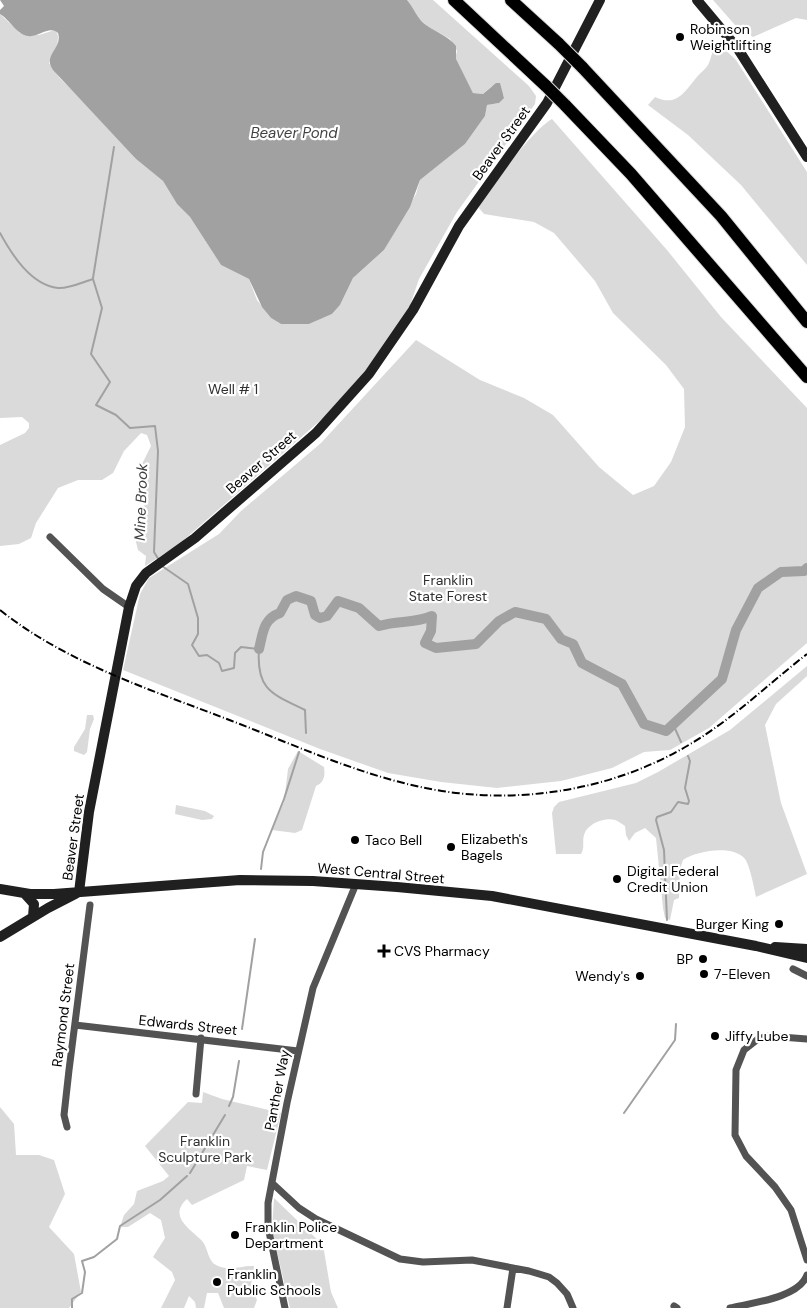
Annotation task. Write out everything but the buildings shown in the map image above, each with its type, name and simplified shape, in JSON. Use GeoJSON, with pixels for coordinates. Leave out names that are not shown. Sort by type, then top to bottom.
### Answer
{"type":"FeatureCollection","features":[{"type":"Feature","properties":{"kind":"highway"},"geometry":{"type":"LineString","coordinates":[[454,0],[546,86],[638,181],[807,377]]}},
{"type":"Feature","properties":{"kind":"highway"},"geometry":{"type":"LineString","coordinates":[[511,0],[582,67],[721,216],[807,322]]}},
{"type":"Feature","properties":{"kind":"main road","name":"Beaver Street"},"geometry":{"type":"LineString","coordinates":[[0,937],[79,892],[89,812],[129,607],[140,579],[195,538],[316,433],[368,374],[413,310],[459,226],[547,103],[600,0]]}},
{"type":"Feature","properties":{"kind":"main road"},"geometry":{"type":"LineString","coordinates":[[697,0],[738,49],[806,152]]}},
{"type":"Feature","properties":{"kind":"main road","name":"West Central Street"},"geometry":{"type":"LineString","coordinates":[[0,889],[24,893],[79,892],[240,880],[313,881],[356,884],[492,896],[756,946],[807,958]]}},
{"type":"Feature","properties":{"kind":"main road"},"geometry":{"type":"LineString","coordinates":[[24,893],[34,904],[33,917]]}},
{"type":"Feature","properties":{"kind":"main road","name":"West Central Street"},"geometry":{"type":"LineString","coordinates":[[756,946],[807,949]]}},
{"type":"Feature","properties":{"kind":"street"},"geometry":{"type":"LineString","coordinates":[[50,537],[103,589],[129,607]]}},
{"type":"Feature","properties":{"kind":"street","name":"Panther Way"},"geometry":{"type":"LineString","coordinates":[[285,1308],[267,1223],[272,1183],[298,1051],[316,980],[356,884]]}},
{"type":"Feature","properties":{"kind":"street","name":"Raymond Street"},"geometry":{"type":"LineString","coordinates":[[67,1127],[64,1115],[90,905]]}},
{"type":"Feature","properties":{"kind":"street"},"geometry":{"type":"LineString","coordinates":[[793,970],[807,976]]}},
{"type":"Feature","properties":{"kind":"street","name":"Edwards Street"},"geometry":{"type":"LineString","coordinates":[[75,1024],[298,1051]]}},
{"type":"Feature","properties":{"kind":"street"},"geometry":{"type":"LineString","coordinates":[[807,1039],[768,1036],[758,1039],[744,1050],[736,1070],[735,1135],[746,1156],[775,1188],[791,1210],[807,1260]]}},
{"type":"Feature","properties":{"kind":"street"},"geometry":{"type":"LineString","coordinates":[[196,1094],[201,1038]]}},
{"type":"Feature","properties":{"kind":"street"},"geometry":{"type":"LineString","coordinates":[[272,1183],[299,1208],[316,1219],[400,1259],[423,1262],[472,1260],[549,1277],[562,1289],[573,1308]]}},
{"type":"Feature","properties":{"kind":"street"},"geometry":{"type":"LineString","coordinates":[[507,1308],[513,1268]]}},
{"type":"Feature","properties":{"kind":"street"},"geometry":{"type":"LineString","coordinates":[[730,1308],[789,1293],[801,1284],[807,1275]]}},
{"type":"Feature","properties":{"kind":"green space","name":"Well # 1"},"geometry":{"type":"Polygon","coordinates":[[[407,0],[433,0],[529,86],[536,96],[535,104],[457,212],[419,279],[407,314],[365,372],[331,411],[178,545],[145,566],[146,556],[138,550],[136,542],[145,503],[138,472],[151,446],[147,435],[141,433],[124,451],[113,473],[102,480],[78,480],[58,488],[36,523],[31,538],[19,544],[0,546],[0,445],[25,433],[29,428],[29,423],[22,417],[0,418],[0,14],[20,33],[39,35],[55,30],[58,41],[49,63],[59,77],[111,130],[136,159],[163,181],[177,204],[190,217],[221,265],[249,279],[257,300],[271,318],[281,324],[309,324],[332,314],[340,305],[353,278],[384,250],[416,194],[420,180],[465,144],[485,116],[487,105],[499,103],[504,96],[492,86],[483,94],[473,93],[455,59],[457,51],[450,39],[427,26],[418,18],[407,0]]]}},
{"type":"Feature","properties":{"kind":"green space"},"geometry":{"type":"Polygon","coordinates":[[[713,0],[807,0],[807,20],[796,18],[753,37],[735,25],[713,0]]]}},
{"type":"Feature","properties":{"kind":"green space"},"geometry":{"type":"Polygon","coordinates":[[[718,43],[736,60],[807,172],[807,265],[741,185],[688,135],[648,105],[655,97],[669,100],[679,97],[708,65],[713,50],[718,43]]]}},
{"type":"Feature","properties":{"kind":"green space","name":"Franklin State Forest"},"geometry":{"type":"Polygon","coordinates":[[[552,119],[667,250],[721,317],[807,408],[807,643],[709,728],[670,750],[644,752],[612,768],[561,781],[497,788],[441,782],[388,773],[320,749],[123,670],[140,594],[149,578],[219,534],[241,511],[321,443],[416,340],[480,380],[524,398],[553,415],[599,467],[633,495],[654,486],[671,462],[685,427],[684,389],[666,365],[613,313],[595,281],[554,233],[534,222],[484,214],[479,208],[481,202],[524,145],[543,125],[552,119]]]}},
{"type":"Feature","properties":{"kind":"green space"},"geometry":{"type":"Polygon","coordinates":[[[807,666],[807,676],[776,704],[765,725],[781,803],[807,874],[756,897],[749,866],[739,854],[724,850],[714,850],[696,854],[683,860],[680,869],[679,898],[674,900],[670,920],[665,918],[663,908],[656,838],[645,828],[635,833],[629,841],[625,826],[615,820],[596,822],[586,831],[583,837],[581,854],[556,854],[552,813],[554,807],[559,802],[636,783],[658,772],[730,730],[807,666]]]}},
{"type":"Feature","properties":{"kind":"green space"},"geometry":{"type":"Polygon","coordinates":[[[87,715],[93,715],[94,719],[90,729],[87,752],[84,755],[74,751],[74,747],[85,729],[87,715]]]}},
{"type":"Feature","properties":{"kind":"green space"},"geometry":{"type":"Polygon","coordinates":[[[298,751],[324,767],[324,778],[316,786],[302,830],[295,833],[272,830],[284,802],[288,769],[298,751]]]}},
{"type":"Feature","properties":{"kind":"green space"},"geometry":{"type":"Polygon","coordinates":[[[176,805],[205,811],[214,816],[212,819],[202,820],[175,814],[176,805]]]}},
{"type":"Feature","properties":{"kind":"green space","name":"Franklin Sculpture Park"},"geometry":{"type":"Polygon","coordinates":[[[203,1092],[222,1099],[281,1113],[267,1170],[247,1166],[244,1180],[192,1205],[187,1199],[181,1206],[180,1212],[183,1223],[203,1242],[213,1263],[226,1268],[254,1266],[251,1286],[257,1300],[254,1308],[224,1308],[218,1293],[207,1293],[204,1308],[196,1308],[195,1302],[189,1296],[184,1308],[161,1308],[175,1280],[172,1272],[153,1257],[165,1238],[161,1220],[150,1213],[128,1227],[120,1227],[124,1215],[134,1204],[137,1191],[163,1181],[169,1176],[145,1146],[188,1102],[202,1103],[203,1092]]]}},
{"type":"Feature","properties":{"kind":"green space"},"geometry":{"type":"Polygon","coordinates":[[[0,1107],[14,1124],[16,1155],[39,1155],[54,1160],[65,1194],[49,1227],[74,1254],[81,1292],[69,1308],[0,1308],[0,1107]]]}},
{"type":"Feature","properties":{"kind":"green space"},"geometry":{"type":"Polygon","coordinates":[[[274,1198],[323,1245],[331,1292],[338,1308],[290,1308],[272,1230],[274,1198]]]}},
{"type":"Feature","properties":{"kind":"water","name":"Beaver Pond"},"geometry":{"type":"Polygon","coordinates":[[[0,0],[407,0],[423,23],[453,42],[456,46],[456,59],[473,93],[483,94],[496,83],[500,83],[504,98],[499,103],[487,105],[485,116],[465,144],[420,180],[410,207],[384,250],[353,278],[340,305],[332,314],[309,324],[281,324],[271,318],[262,307],[249,279],[221,265],[190,217],[177,204],[163,181],[136,159],[53,70],[50,60],[58,43],[58,33],[51,30],[32,36],[24,35],[0,14],[0,10],[4,6],[0,0]]]}},
{"type":"Feature","properties":{"kind":"waterway"},"geometry":{"type":"LineString","coordinates":[[93,278],[114,147]]}},
{"type":"Feature","properties":{"kind":"waterway","name":"Mine Brook"},"geometry":{"type":"LineString","coordinates":[[0,233],[23,268],[48,286],[62,288],[93,279],[102,308],[91,354],[110,382],[96,405],[116,415],[130,428],[155,426],[158,451],[154,552],[159,560]]}},
{"type":"Feature","properties":{"kind":"waterway","name":"Mine Brook"},"geometry":{"type":"LineString","coordinates":[[162,566],[188,584],[198,618],[198,634],[192,645],[199,656],[207,655],[219,663],[222,671],[234,668],[235,653],[241,647],[259,649],[260,674],[264,682],[268,689],[275,694],[305,710],[306,733]]}},
{"type":"Feature","properties":{"kind":"waterway","name":"Mine Brook"},"geometry":{"type":"LineString","coordinates":[[259,649],[267,623],[280,613],[287,600],[296,596],[311,601],[315,615],[320,618],[327,616],[338,601],[359,608],[379,626],[432,616],[431,631],[425,643],[436,648],[476,644],[499,621],[515,612],[546,619],[561,639],[573,644],[582,663],[622,684],[644,724],[666,731],[722,679],[736,630],[758,588],[781,572],[804,571],[807,568]]}},
{"type":"Feature","properties":{"kind":"waterway"},"geometry":{"type":"LineString","coordinates":[[673,724],[681,742]]}},
{"type":"Feature","properties":{"kind":"waterway"},"geometry":{"type":"LineString","coordinates":[[261,869],[263,852],[284,799],[299,752]]}},
{"type":"Feature","properties":{"kind":"waterway"},"geometry":{"type":"LineString","coordinates":[[667,920],[664,850],[656,820],[657,817],[671,812],[678,802],[688,804],[689,801],[685,788],[690,761],[688,756]]}},
{"type":"Feature","properties":{"kind":"waterway"},"geometry":{"type":"LineString","coordinates":[[242,1029],[255,939]]}},
{"type":"Feature","properties":{"kind":"waterway"},"geometry":{"type":"LineString","coordinates":[[624,1113],[675,1040],[676,1024]]}},
{"type":"Feature","properties":{"kind":"waterway"},"geometry":{"type":"LineString","coordinates":[[229,1106],[233,1097],[239,1061]]}},
{"type":"Feature","properties":{"kind":"waterway"},"geometry":{"type":"LineString","coordinates":[[190,1173],[225,1115]]}},
{"type":"Feature","properties":{"kind":"waterway"},"geometry":{"type":"LineString","coordinates":[[72,1308],[72,1299],[82,1293],[85,1272],[82,1261],[94,1257],[117,1239],[120,1226],[160,1200],[187,1176]]}},
{"type":"Feature","properties":{"kind":"railway"},"geometry":{"type":"LineString","coordinates":[[0,610],[26,629],[82,661],[323,757],[369,773],[416,786],[450,792],[485,795],[521,795],[556,792],[624,775],[656,762],[687,746],[719,725],[807,654]]}},
{"type":"Feature","properties":{"kind":"place","name":"Robinson Weightlifting"},"geometry":{"type":"Point","coordinates":[680,37]}},
{"type":"Feature","properties":{"kind":"place","name":"Taco Bell"},"geometry":{"type":"Point","coordinates":[355,840]}},
{"type":"Feature","properties":{"kind":"place","name":"Elizabeth's Bagels"},"geometry":{"type":"Point","coordinates":[451,847]}},
{"type":"Feature","properties":{"kind":"place","name":"Digital Federal Credit Union"},"geometry":{"type":"Point","coordinates":[617,879]}},
{"type":"Feature","properties":{"kind":"place","name":"Burger King"},"geometry":{"type":"Point","coordinates":[779,924]}},
{"type":"Feature","properties":{"kind":"place","name":"CVS Pharmacy"},"geometry":{"type":"Point","coordinates":[384,951]}},
{"type":"Feature","properties":{"kind":"place","name":"BP"},"geometry":{"type":"Point","coordinates":[703,959]}},
{"type":"Feature","properties":{"kind":"place","name":"7-Eleven"},"geometry":{"type":"Point","coordinates":[704,974]}},
{"type":"Feature","properties":{"kind":"place","name":"Wendy's"},"geometry":{"type":"Point","coordinates":[640,976]}},
{"type":"Feature","properties":{"kind":"place","name":"Jiffy Lube"},"geometry":{"type":"Point","coordinates":[715,1036]}},
{"type":"Feature","properties":{"kind":"place","name":"Franklin Police Department"},"geometry":{"type":"Point","coordinates":[235,1235]}},
{"type":"Feature","properties":{"kind":"place","name":"Franklin Public Schools"},"geometry":{"type":"Point","coordinates":[217,1282]}}]}
